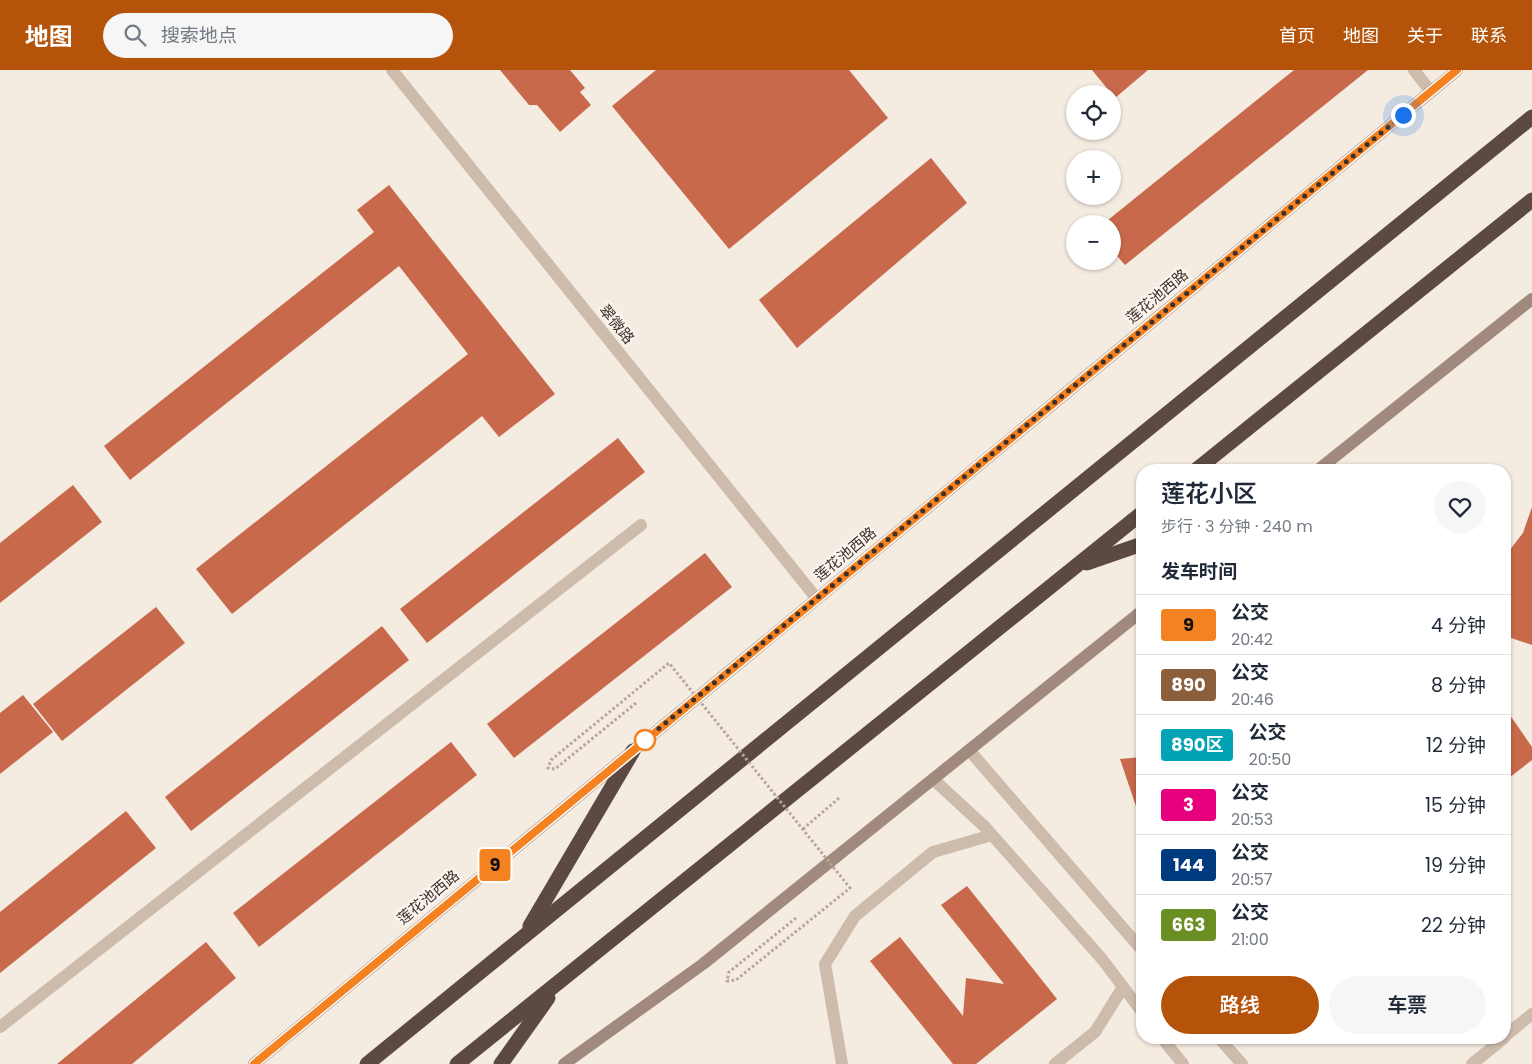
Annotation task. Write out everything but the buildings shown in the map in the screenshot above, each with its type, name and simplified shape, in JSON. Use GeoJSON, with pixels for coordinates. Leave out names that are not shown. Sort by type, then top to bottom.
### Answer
{"type":"FeatureCollection","features":[{"type":"Feature","properties":{"kind":"highway"},"geometry":{"type":"LineString","coordinates":[[367,1064],[1532,117]]}},
{"type":"Feature","properties":{"kind":"highway"},"geometry":{"type":"LineString","coordinates":[[1203,464],[1532,200]]}},
{"type":"Feature","properties":{"kind":"highway"},"geometry":{"type":"LineString","coordinates":[[457,1064],[1136,518]]}},
{"type":"Feature","properties":{"kind":"highway"},"geometry":{"type":"LineString","coordinates":[[1076,566],[1136,546]]}},
{"type":"Feature","properties":{"kind":"highway"},"geometry":{"type":"LineString","coordinates":[[525,935],[633,751]]}},
{"type":"Feature","properties":{"kind":"highway"},"geometry":{"type":"LineString","coordinates":[[501,1064],[559,982]]}},
{"type":"Feature","properties":{"kind":"street","name":"翠微路"},"geometry":{"type":"LineString","coordinates":[[392,70],[817,599]]}},
{"type":"Feature","properties":{"kind":"street"},"geometry":{"type":"LineString","coordinates":[[1414,70],[1431,92]]}},
{"type":"Feature","properties":{"kind":"street","name":"莲花池西路"},"geometry":{"type":"LineString","coordinates":[[254,1064],[1457,70]]}},
{"type":"Feature","properties":{"kind":"street"},"geometry":{"type":"LineString","coordinates":[[1325,464],[1532,298]]}},
{"type":"Feature","properties":{"kind":"street"},"geometry":{"type":"LineString","coordinates":[[0,1027],[640,525]]}},
{"type":"Feature","properties":{"kind":"street"},"geometry":{"type":"LineString","coordinates":[[564,1064],[702,964],[1136,616]]}},
{"type":"Feature","properties":{"kind":"street"},"geometry":{"type":"LineString","coordinates":[[969,750],[1136,943]]}},
{"type":"Feature","properties":{"kind":"street"},"geometry":{"type":"LineString","coordinates":[[932,779],[992,835],[1102,959],[1136,1004]]}},
{"type":"Feature","properties":{"kind":"street"},"geometry":{"type":"LineString","coordinates":[[842,1064],[825,964],[854,916],[933,852],[992,835]]}},
{"type":"Feature","properties":{"kind":"street"},"geometry":{"type":"LineString","coordinates":[[1054,1064],[1096,1032],[1123,987]]}},
{"type":"Feature","properties":{"kind":"street"},"geometry":{"type":"LineString","coordinates":[[1511,1031],[1532,1014]]}},
{"type":"Feature","properties":{"kind":"street"},"geometry":{"type":"LineString","coordinates":[[1167,1044],[1183,1064]]}},
{"type":"Feature","properties":{"kind":"street"},"geometry":{"type":"LineString","coordinates":[[1224,1044],[1242,1064]]}},
{"type":"Feature","properties":{"kind":"street"},"geometry":{"type":"LineString","coordinates":[[1472,1064],[1496,1044]]}},
{"type":"Feature","properties":{"kind":"path"},"geometry":{"type":"LineString","coordinates":[[636,703],[555,769],[548,768],[550,760],[669,663],[850,888],[736,980],[727,980],[729,972],[796,918]]}},
{"type":"Feature","properties":{"kind":"path"},"geometry":{"type":"LineString","coordinates":[[803,829],[840,798]]}},
{"type":"Feature","properties":{"kind":"bus line","name":"9"},"geometry":{"type":"LineString","coordinates":[[254,1064],[1457,70]]}},
{"type":"Feature","properties":{"kind":"route"},"geometry":{"type":"LineString","coordinates":[[645,740],[1403,115]]}}]}
